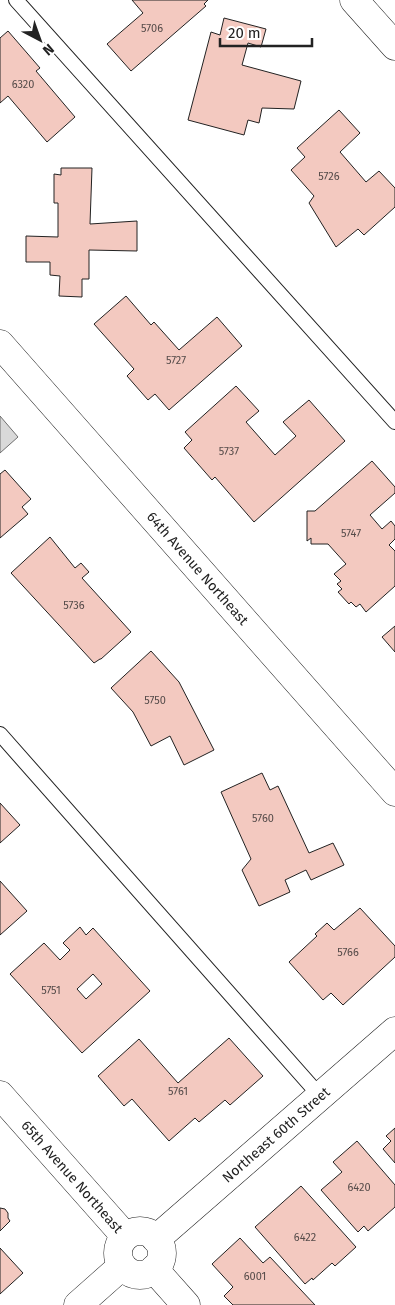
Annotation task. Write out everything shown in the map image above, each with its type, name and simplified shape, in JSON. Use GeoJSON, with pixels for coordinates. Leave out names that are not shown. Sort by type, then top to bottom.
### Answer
{"type":"FeatureCollection","features":[{"type":"Feature","properties":{"kind":"street"},"geometry":{"type":"LineString","coordinates":[[354,0],[395,46]]}},
{"type":"Feature","properties":{"kind":"street","name":"64th Avenue Northeast"},"geometry":{"type":"LineString","coordinates":[[0,344],[395,792]]}},
{"type":"Feature","properties":{"kind":"street","name":"Northeast 60th Street"},"geometry":{"type":"LineString","coordinates":[[156,1239],[395,1031]]}},
{"type":"Feature","properties":{"kind":"street","name":"65th Avenue Northeast"},"geometry":{"type":"LineString","coordinates":[[0,1095],[125,1236]]}},
{"type":"Feature","properties":{"kind":"street"},"geometry":{"type":"LineString","coordinates":[[140,1231],[147,1232],[156,1239],[161,1247],[161,1254],[160,1261],[154,1269],[143,1274],[136,1274],[122,1266],[118,1253],[119,1246],[125,1236],[140,1231]]}},
{"type":"Feature","properties":{"kind":"street"},"geometry":{"type":"LineString","coordinates":[[78,1305],[122,1266]]}},
{"type":"Feature","properties":{"kind":"street"},"geometry":{"type":"LineString","coordinates":[[154,1269],[186,1305]]}},
{"type":"Feature","properties":{"kind":"lane"},"geometry":{"type":"LineString","coordinates":[[16,0],[395,422]]}},
{"type":"Feature","properties":{"kind":"lane"},"geometry":{"type":"LineString","coordinates":[[0,734],[320,1096]]}},
{"type":"Feature","properties":{"kind":"shaded area"},"geometry":{"type":"Polygon","coordinates":[[[0,416],[18,437],[0,453],[0,416]]]}},
{"type":"Feature","properties":{"kind":"building"},"geometry":{"type":"Polygon","coordinates":[[[132,0],[208,0],[204,4],[206,6],[131,71],[107,44],[143,13],[132,0]]]}},
{"type":"Feature","properties":{"kind":"building"},"geometry":{"type":"Polygon","coordinates":[[[224,18],[266,29],[261,47],[248,43],[242,65],[301,81],[294,109],[262,108],[259,123],[248,120],[244,135],[188,120],[211,32],[220,35],[224,18]]]}},
{"type":"Feature","properties":{"kind":"building"},"geometry":{"type":"Polygon","coordinates":[[[8,31],[40,68],[36,71],[75,117],[47,142],[8,96],[0,103],[0,38],[8,31]]]}},
{"type":"Feature","properties":{"kind":"building"},"geometry":{"type":"Polygon","coordinates":[[[339,110],[360,133],[340,152],[366,182],[379,171],[395,188],[395,207],[364,235],[358,229],[336,247],[309,203],[314,196],[291,170],[305,157],[297,148],[339,110]]]}},
{"type":"Feature","properties":{"kind":"building"},"geometry":{"type":"Polygon","coordinates":[[[61,168],[92,168],[90,224],[137,221],[137,251],[89,250],[89,279],[82,279],[82,297],[59,296],[60,276],[50,275],[50,262],[26,262],[26,236],[58,237],[58,203],[54,203],[54,174],[61,175],[61,168]]]}},
{"type":"Feature","properties":{"kind":"building"},"geometry":{"type":"Polygon","coordinates":[[[126,296],[151,325],[154,322],[179,350],[217,317],[242,346],[169,410],[155,394],[148,400],[127,376],[134,369],[94,324],[126,296]]]}},
{"type":"Feature","properties":{"kind":"building"},"geometry":{"type":"Polygon","coordinates":[[[236,386],[259,411],[246,422],[275,455],[296,436],[283,422],[309,400],[345,441],[254,522],[215,477],[212,480],[184,448],[192,440],[185,432],[236,386]]]}},
{"type":"Feature","properties":{"kind":"building"},"geometry":{"type":"Polygon","coordinates":[[[372,461],[395,487],[395,493],[370,515],[382,529],[391,521],[395,526],[395,539],[389,545],[395,551],[395,586],[366,612],[360,604],[356,607],[351,602],[349,604],[338,592],[342,589],[337,584],[341,581],[334,574],[346,564],[328,544],[311,544],[311,538],[307,541],[307,511],[315,511],[372,461]]]}},
{"type":"Feature","properties":{"kind":"building"},"geometry":{"type":"Polygon","coordinates":[[[5,470],[31,499],[22,507],[28,514],[0,538],[0,474],[5,470]]]}},
{"type":"Feature","properties":{"kind":"building"},"geometry":{"type":"Polygon","coordinates":[[[50,537],[75,568],[81,563],[89,572],[82,578],[131,632],[94,663],[11,573],[50,537]]]}},
{"type":"Feature","properties":{"kind":"building"},"geometry":{"type":"Polygon","coordinates":[[[395,626],[395,652],[382,637],[395,626]]]}},
{"type":"Feature","properties":{"kind":"building"},"geometry":{"type":"Polygon","coordinates":[[[151,651],[179,682],[214,750],[184,765],[170,736],[151,746],[133,712],[111,688],[151,651]]]}},
{"type":"Feature","properties":{"kind":"building"},"geometry":{"type":"Polygon","coordinates":[[[262,773],[270,790],[278,786],[309,853],[333,843],[344,865],[311,880],[306,870],[285,880],[290,892],[259,906],[242,870],[251,859],[221,792],[262,773]]]}},
{"type":"Feature","properties":{"kind":"building"},"geometry":{"type":"Polygon","coordinates":[[[0,803],[20,825],[0,843],[0,803]]]}},
{"type":"Feature","properties":{"kind":"building"},"geometry":{"type":"Polygon","coordinates":[[[0,881],[27,911],[0,935],[0,881]]]}},
{"type":"Feature","properties":{"kind":"building"},"geometry":{"type":"Polygon","coordinates":[[[360,908],[395,946],[395,957],[343,1005],[331,993],[323,1000],[289,962],[317,936],[315,934],[327,923],[334,930],[360,908]]]}},
{"type":"Feature","properties":{"kind":"building"},"geometry":{"type":"Polygon","coordinates":[[[80,927],[86,935],[93,928],[150,991],[82,1053],[10,974],[44,943],[60,960],[70,950],[63,943],[80,927]],[[93,974],[77,989],[86,999],[102,984],[93,974]]]}},
{"type":"Feature","properties":{"kind":"building"},"geometry":{"type":"Polygon","coordinates":[[[229,1038],[263,1076],[230,1105],[225,1100],[199,1122],[195,1118],[169,1141],[132,1099],[124,1106],[98,1076],[139,1039],[178,1083],[229,1038]]]}},
{"type":"Feature","properties":{"kind":"building"},"geometry":{"type":"Polygon","coordinates":[[[395,1128],[395,1163],[383,1149],[391,1141],[386,1136],[395,1128]]]}},
{"type":"Feature","properties":{"kind":"building"},"geometry":{"type":"Polygon","coordinates":[[[357,1141],[395,1185],[395,1207],[368,1231],[364,1226],[358,1232],[321,1190],[342,1172],[333,1162],[357,1141]]]}},
{"type":"Feature","properties":{"kind":"building"},"geometry":{"type":"Polygon","coordinates":[[[301,1186],[356,1247],[335,1266],[332,1263],[313,1280],[312,1278],[305,1284],[255,1227],[301,1186]]]}},
{"type":"Feature","properties":{"kind":"building"},"geometry":{"type":"Polygon","coordinates":[[[0,1208],[5,1209],[10,1221],[0,1231],[0,1208]]]}},
{"type":"Feature","properties":{"kind":"building"},"geometry":{"type":"Polygon","coordinates":[[[240,1238],[263,1263],[270,1257],[315,1305],[233,1305],[224,1296],[233,1287],[212,1264],[240,1238]]]}},
{"type":"Feature","properties":{"kind":"building"},"geometry":{"type":"Polygon","coordinates":[[[0,1248],[23,1273],[0,1294],[0,1248]]]}}]}
